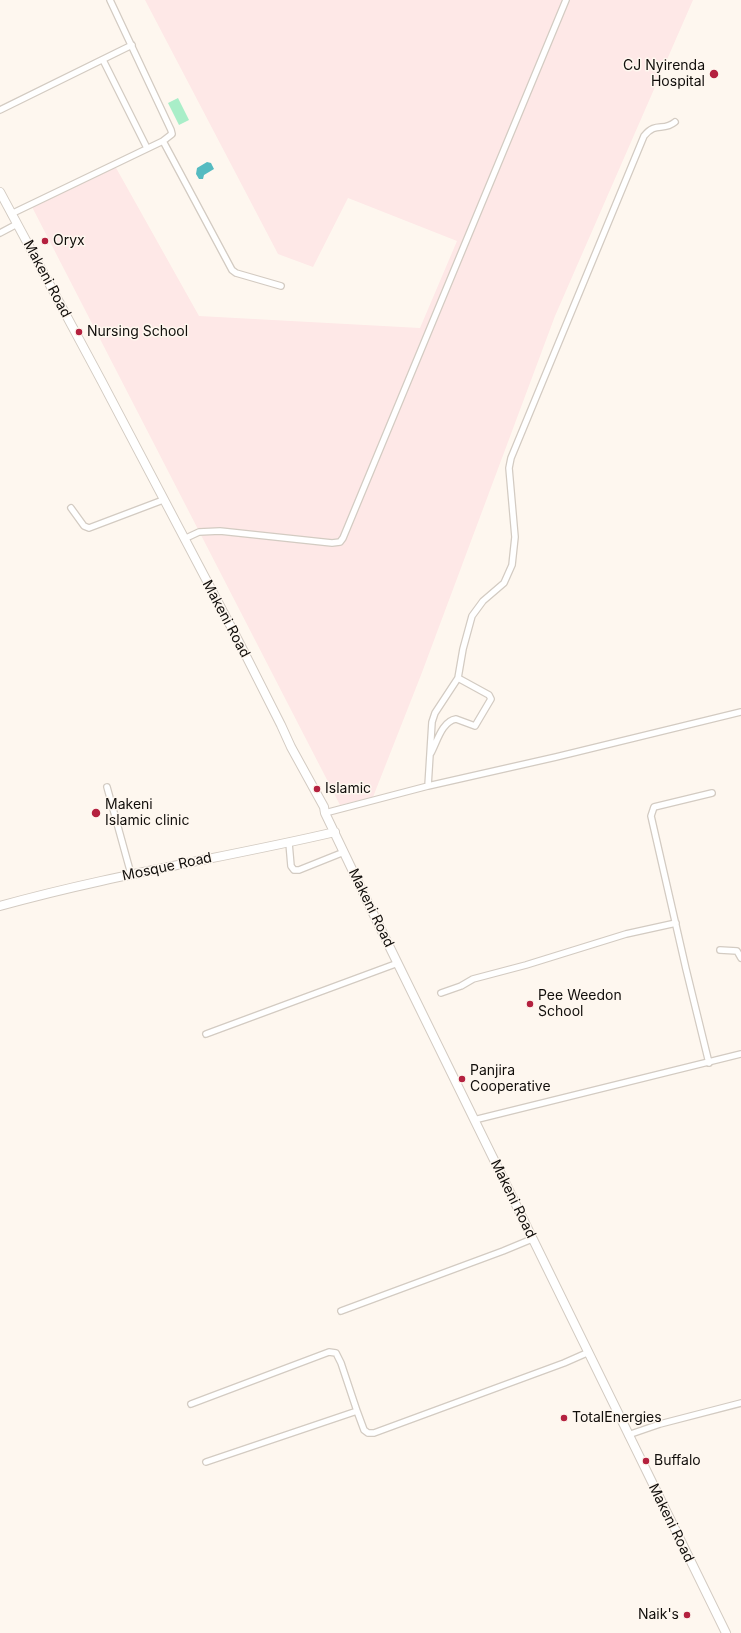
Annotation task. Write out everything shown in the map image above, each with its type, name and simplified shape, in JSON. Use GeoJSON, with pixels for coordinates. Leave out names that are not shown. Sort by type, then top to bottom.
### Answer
{"type":"FeatureCollection","features":[{"type":"Feature","properties":{"kind":"main road","name":"Makeni Road"},"geometry":{"type":"LineString","coordinates":[[0,192],[238,640],[291,747],[324,807],[325,813],[474,1120],[726,1633]]}},
{"type":"Feature","properties":{"kind":"main road","name":"Mosque Road"},"geometry":{"type":"LineString","coordinates":[[0,906],[131,874],[289,843],[335,832]]}},
{"type":"Feature","properties":{"kind":"street"},"geometry":{"type":"LineString","coordinates":[[11,214],[163,141],[172,134],[110,0]]}},
{"type":"Feature","properties":{"kind":"street"},"geometry":{"type":"LineString","coordinates":[[184,538],[199,532],[220,531],[332,543],[340,542],[343,538],[566,0]]}},
{"type":"Feature","properties":{"kind":"street"},"geometry":{"type":"LineString","coordinates":[[0,110],[132,45]]}},
{"type":"Feature","properties":{"kind":"street"},"geometry":{"type":"LineString","coordinates":[[102,60],[147,148]]}},
{"type":"Feature","properties":{"kind":"street"},"geometry":{"type":"LineString","coordinates":[[428,786],[432,722],[435,714],[458,678],[463,649],[472,616],[483,602],[504,583],[512,565],[515,537],[509,468],[511,458],[644,136],[654,126],[670,126],[674,122]]}},
{"type":"Feature","properties":{"kind":"street"},"geometry":{"type":"LineString","coordinates":[[163,141],[232,270],[236,273],[281,286]]}},
{"type":"Feature","properties":{"kind":"street"},"geometry":{"type":"LineString","coordinates":[[0,234],[17,224]]}},
{"type":"Feature","properties":{"kind":"street"},"geometry":{"type":"LineString","coordinates":[[71,508],[84,526],[89,528],[163,500]]}},
{"type":"Feature","properties":{"kind":"street"},"geometry":{"type":"LineString","coordinates":[[430,756],[444,726],[450,721],[456,719],[475,726],[491,699],[489,695],[458,678]]}},
{"type":"Feature","properties":{"kind":"street"},"geometry":{"type":"LineString","coordinates":[[325,813],[428,786],[556,757],[741,712]]}},
{"type":"Feature","properties":{"kind":"street"},"geometry":{"type":"LineString","coordinates":[[107,786],[131,874]]}},
{"type":"Feature","properties":{"kind":"street"},"geometry":{"type":"LineString","coordinates":[[709,1063],[651,816],[654,807],[712,792]]}},
{"type":"Feature","properties":{"kind":"street"},"geometry":{"type":"LineString","coordinates":[[289,843],[292,866],[294,870],[299,870],[344,852]]}},
{"type":"Feature","properties":{"kind":"street"},"geometry":{"type":"LineString","coordinates":[[441,993],[461,986],[473,979],[526,965],[626,934],[676,923]]}},
{"type":"Feature","properties":{"kind":"street"},"geometry":{"type":"LineString","coordinates":[[720,950],[737,951],[741,958]]}},
{"type":"Feature","properties":{"kind":"street"},"geometry":{"type":"LineString","coordinates":[[206,1034],[398,963]]}},
{"type":"Feature","properties":{"kind":"street"},"geometry":{"type":"LineString","coordinates":[[474,1120],[741,1054]]}},
{"type":"Feature","properties":{"kind":"street"},"geometry":{"type":"LineString","coordinates":[[341,1311],[532,1239]]}},
{"type":"Feature","properties":{"kind":"street"},"geometry":{"type":"LineString","coordinates":[[191,1404],[329,1352],[336,1353],[341,1363],[364,1430],[368,1433],[374,1433],[564,1363],[589,1352]]}},
{"type":"Feature","properties":{"kind":"street"},"geometry":{"type":"LineString","coordinates":[[628,1434],[741,1403]]}},
{"type":"Feature","properties":{"kind":"street"},"geometry":{"type":"LineString","coordinates":[[206,1462],[357,1411]]}},
{"type":"Feature","properties":{"kind":"shaded area"},"geometry":{"type":"Polygon","coordinates":[[[145,0],[693,0],[555,316],[421,675],[373,797],[340,805],[31,205],[115,166],[199,316],[420,328],[457,241],[348,198],[313,267],[278,254],[145,0]]]}},
{"type":"Feature","properties":{"kind":"green space"},"geometry":{"type":"Polygon","coordinates":[[[178,98],[189,120],[179,125],[168,103],[178,98]]]}},
{"type":"Feature","properties":{"kind":"water"},"geometry":{"type":"Polygon","coordinates":[[[207,162],[211,163],[214,169],[204,175],[203,179],[199,179],[196,174],[197,168],[207,162]]]}},
{"type":"Feature","properties":{"kind":"place","name":"CJ Nyirenda Hospital"},"geometry":{"type":"Point","coordinates":[714,74]}},
{"type":"Feature","properties":{"kind":"place","name":"Oryx"},"geometry":{"type":"Point","coordinates":[45,241]}},
{"type":"Feature","properties":{"kind":"place","name":"Nursing School"},"geometry":{"type":"Point","coordinates":[79,332]}},
{"type":"Feature","properties":{"kind":"place","name":"Islamic"},"geometry":{"type":"Point","coordinates":[317,789]}},
{"type":"Feature","properties":{"kind":"place","name":"Makeni Islamic clinic"},"geometry":{"type":"Point","coordinates":[96,813]}},
{"type":"Feature","properties":{"kind":"place","name":"Pee Weedon School"},"geometry":{"type":"Point","coordinates":[530,1004]}},
{"type":"Feature","properties":{"kind":"place","name":"Panjira Cooperative"},"geometry":{"type":"Point","coordinates":[462,1079]}},
{"type":"Feature","properties":{"kind":"place","name":"TotalEnergies"},"geometry":{"type":"Point","coordinates":[564,1418]}},
{"type":"Feature","properties":{"kind":"place","name":"Buffalo"},"geometry":{"type":"Point","coordinates":[646,1461]}},
{"type":"Feature","properties":{"kind":"place","name":"Naik's"},"geometry":{"type":"Point","coordinates":[687,1615]}}]}
